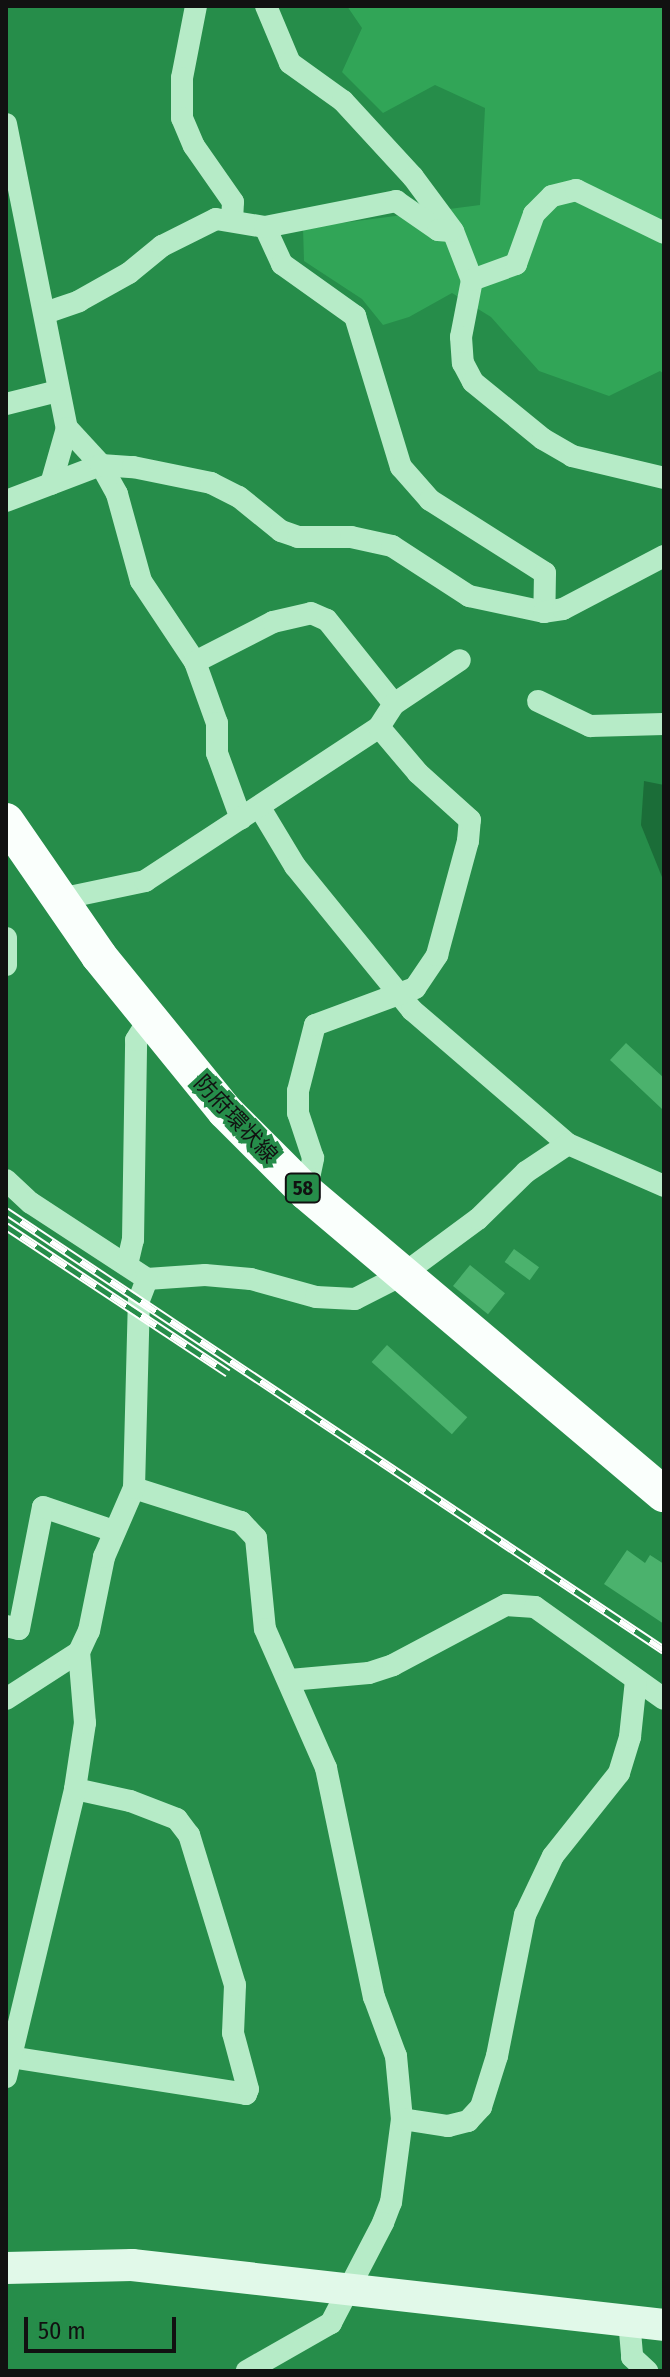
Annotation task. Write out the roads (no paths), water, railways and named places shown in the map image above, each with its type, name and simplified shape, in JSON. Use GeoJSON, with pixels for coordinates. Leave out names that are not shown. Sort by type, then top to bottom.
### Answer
{"type":"FeatureCollection","features":[{"type":"Feature","properties":{"kind":"main road","name":"防府環状線"},"geometry":{"type":"LineString","coordinates":[[6,821],[148,1021],[225,1111],[306,1192],[664,1494]]}},
{"type":"Feature","properties":{"kind":"street"},"geometry":{"type":"LineString","coordinates":[[196,6],[182,78],[182,118],[194,146],[233,202],[232,220]]}},
{"type":"Feature","properties":{"kind":"street"},"geometry":{"type":"LineString","coordinates":[[266,6],[290,63],[343,101],[413,177],[453,231],[472,280],[461,337],[463,363],[473,382],[543,439],[572,456],[664,478]]}},
{"type":"Feature","properties":{"kind":"street"},"geometry":{"type":"LineString","coordinates":[[6,124],[67,428],[101,465],[117,494],[141,581],[195,662],[217,723],[217,753],[250,813],[400,996],[568,1144],[664,1186]]}},
{"type":"Feature","properties":{"kind":"street"},"geometry":{"type":"LineString","coordinates":[[472,280],[516,264],[534,214],[552,196],[576,190],[664,233]]}},
{"type":"Feature","properties":{"kind":"street"},"geometry":{"type":"LineString","coordinates":[[45,313],[129,273],[162,246],[216,219],[265,227],[396,201],[438,230],[453,231]]}},
{"type":"Feature","properties":{"kind":"street"},"geometry":{"type":"LineString","coordinates":[[265,227],[282,264],[355,316],[401,467],[430,500],[545,573],[544,612]]}},
{"type":"Feature","properties":{"kind":"street"},"geometry":{"type":"LineString","coordinates":[[6,404],[58,391]]}},
{"type":"Feature","properties":{"kind":"street"},"geometry":{"type":"LineString","coordinates":[[51,484],[67,428]]}},
{"type":"Feature","properties":{"kind":"street"},"geometry":{"type":"LineString","coordinates":[[6,501],[101,465],[211,483],[239,497],[281,531],[392,546],[469,596],[544,612],[563,609],[664,556]]}},
{"type":"Feature","properties":{"kind":"street"},"geometry":{"type":"LineString","coordinates":[[195,662],[273,622],[311,613],[327,620],[394,704]]}},
{"type":"Feature","properties":{"kind":"street"},"geometry":{"type":"LineString","coordinates":[[62,903],[74,896],[145,881],[379,727],[394,704],[460,660]]}},
{"type":"Feature","properties":{"kind":"street"},"geometry":{"type":"LineString","coordinates":[[538,701],[590,726],[664,724]]}},
{"type":"Feature","properties":{"kind":"street"},"geometry":{"type":"LineString","coordinates":[[306,1192],[313,1158],[298,1113],[298,1091],[315,1025],[415,988],[437,955],[470,820],[418,773],[379,727]]}},
{"type":"Feature","properties":{"kind":"street"},"geometry":{"type":"LineString","coordinates":[[6,938],[6,965]]}},
{"type":"Feature","properties":{"kind":"street"},"geometry":{"type":"LineString","coordinates":[[127,1265],[133,1240],[136,1040],[148,1021]]}},
{"type":"Feature","properties":{"kind":"street"},"geometry":{"type":"LineString","coordinates":[[6,1180],[31,1203],[147,1279],[205,1275],[251,1279],[316,1297],[355,1299],[402,1275],[478,1219],[526,1172],[568,1144]]}},
{"type":"Feature","properties":{"kind":"street"},"geometry":{"type":"LineString","coordinates":[[75,1789],[130,1801],[177,1819],[189,1835],[235,1985],[233,2033],[248,2089],[246,2094],[8,2067],[75,1789],[85,1723],[79,1652],[114,1531],[134,1488],[139,1300],[147,1279]]}},
{"type":"Feature","properties":{"kind":"street"},"geometry":{"type":"LineString","coordinates":[[134,1488],[241,1522],[256,1538],[265,1629],[326,1768],[374,1997],[396,2056],[402,2119],[391,2202],[331,2323],[247,2371]]}},
{"type":"Feature","properties":{"kind":"street"},"geometry":{"type":"LineString","coordinates":[[6,1626],[19,1629],[43,1507],[114,1531]]}},
{"type":"Feature","properties":{"kind":"street"},"geometry":{"type":"LineString","coordinates":[[290,1680],[369,1673],[393,1665],[506,1605],[535,1607],[664,1699]]}},
{"type":"Feature","properties":{"kind":"street"},"geometry":{"type":"LineString","coordinates":[[6,1699],[79,1652]]}},
{"type":"Feature","properties":{"kind":"street"},"geometry":{"type":"LineString","coordinates":[[402,2119],[448,2126],[468,2121],[481,2107],[497,2056],[525,1915],[553,1856],[597,1793],[619,1773],[630,1737],[636,1680]]}},
{"type":"Feature","properties":{"kind":"street"},"geometry":{"type":"LineString","coordinates":[[6,2268],[132,2265],[664,2325]]}},
{"type":"Feature","properties":{"kind":"street"},"geometry":{"type":"LineString","coordinates":[[629,2320],[632,2357],[647,2371]]}},
{"type":"Feature","properties":{"kind":"railway"},"geometry":{"type":"LineString","coordinates":[[6,1211],[664,1650]]}},
{"type":"Feature","properties":{"kind":"railway"},"geometry":{"type":"LineString","coordinates":[[6,1226],[228,1373]]}}]}
